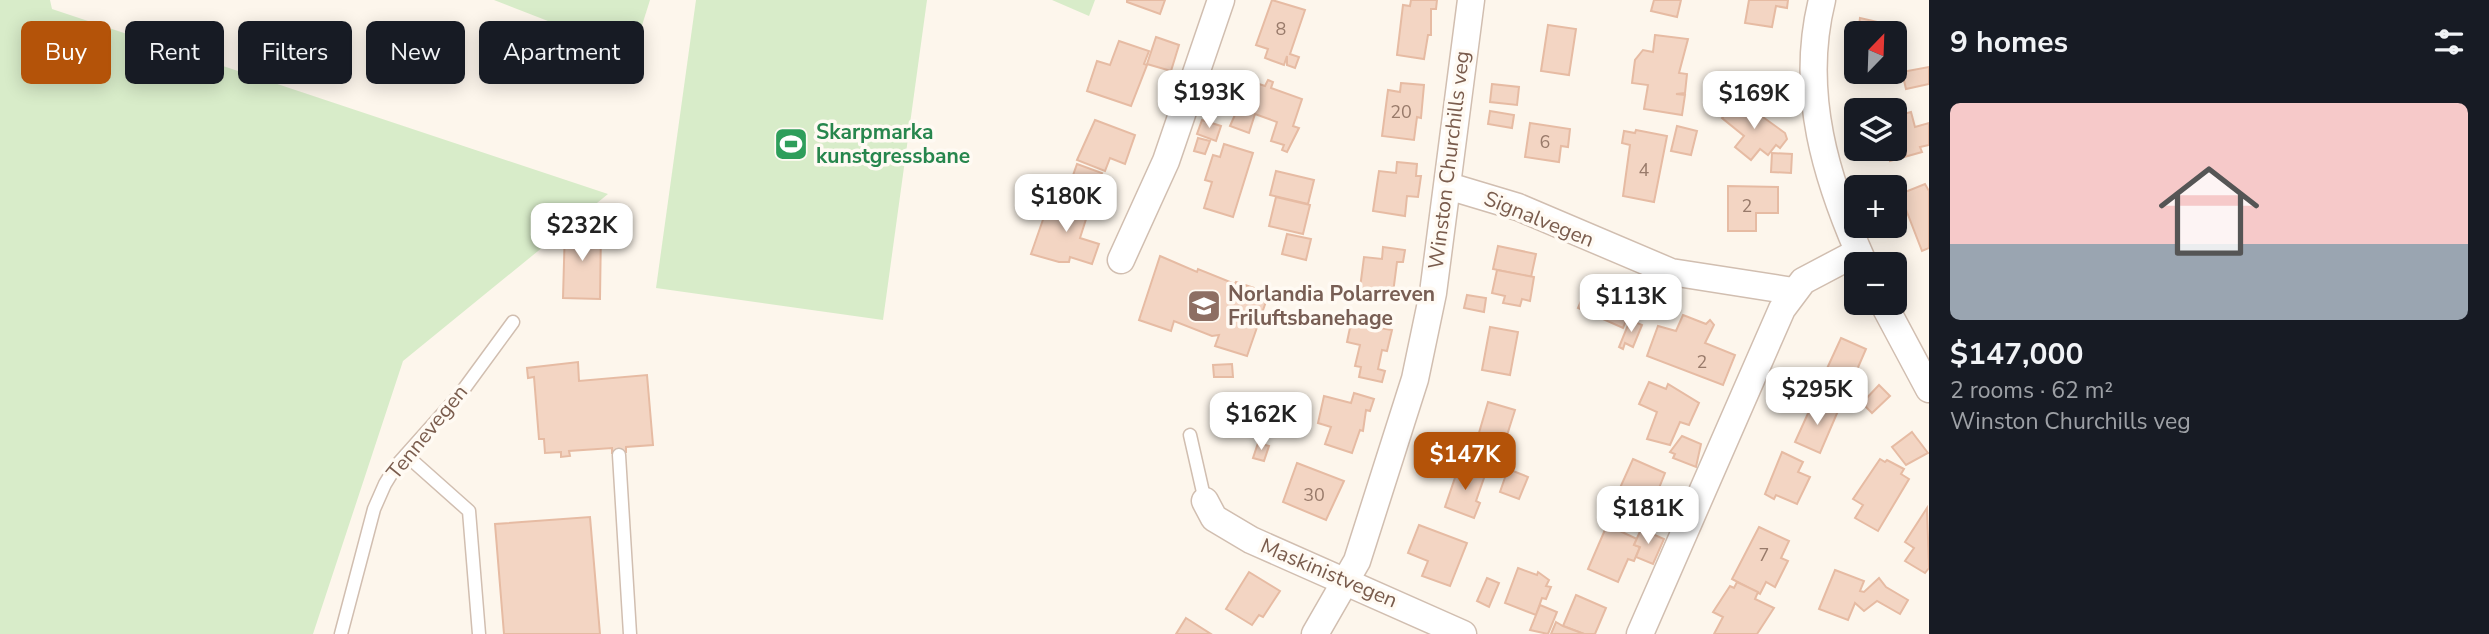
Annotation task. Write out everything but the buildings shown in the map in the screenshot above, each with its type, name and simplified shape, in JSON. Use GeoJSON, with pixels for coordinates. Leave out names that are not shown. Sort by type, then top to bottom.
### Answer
{"type":"FeatureCollection","features":[{"type":"Feature","properties":{"kind":"street"},"geometry":{"type":"LineString","coordinates":[[1121,260],[1166,161],[1221,0]]}},
{"type":"Feature","properties":{"kind":"street","name":"Winston Churchills veg"},"geometry":{"type":"LineString","coordinates":[[1315,634],[1347,581],[1364,541],[1415,379],[1431,306],[1471,0]]}},
{"type":"Feature","properties":{"kind":"street"},"geometry":{"type":"LineString","coordinates":[[1822,0],[1813,71],[1818,131],[1859,252]]}},
{"type":"Feature","properties":{"kind":"street","name":"Signalvegen"},"geometry":{"type":"LineString","coordinates":[[1448,186],[1518,207],[1671,272],[1793,291]]}},
{"type":"Feature","properties":{"kind":"street"},"geometry":{"type":"LineString","coordinates":[[1640,634],[1782,309],[1793,291],[1822,269],[1844,263]]}},
{"type":"Feature","properties":{"kind":"street"},"geometry":{"type":"LineString","coordinates":[[1889,315],[1929,389]]}},
{"type":"Feature","properties":{"kind":"street","name":"Maskinistvegen"},"geometry":{"type":"LineString","coordinates":[[1205,501],[1214,518],[1223,525],[1463,634]]}},
{"type":"Feature","properties":{"kind":"lane","name":"Tennevegen"},"geometry":{"type":"LineString","coordinates":[[341,634],[374,509],[385,484],[406,455],[461,393],[513,322]]}},
{"type":"Feature","properties":{"kind":"lane"},"geometry":{"type":"LineString","coordinates":[[1190,435],[1205,501]]}},
{"type":"Feature","properties":{"kind":"lane"},"geometry":{"type":"LineString","coordinates":[[406,455],[469,511],[479,634]]}},
{"type":"Feature","properties":{"kind":"lane"},"geometry":{"type":"LineString","coordinates":[[618,455],[630,634]]}},
{"type":"Feature","properties":{"kind":"green space"},"geometry":{"type":"Polygon","coordinates":[[[0,0],[50,0],[52,9],[88,21],[21,21],[21,84],[111,84],[111,29],[125,33],[125,84],[224,84],[224,66],[238,71],[238,84],[277,84],[608,194],[403,361],[313,634],[0,634],[0,0]]]}},
{"type":"Feature","properties":{"kind":"green space"},"geometry":{"type":"Polygon","coordinates":[[[494,0],[650,0],[643,21],[548,21],[494,0]]]}},
{"type":"Feature","properties":{"kind":"green space","name":"Skarpmarka kunstgressbane"},"geometry":{"type":"Polygon","coordinates":[[[696,0],[927,0],[883,320],[656,288],[696,0]]]}},
{"type":"Feature","properties":{"kind":"green space"},"geometry":{"type":"Polygon","coordinates":[[[1052,0],[1095,0],[1089,16],[1052,0]]]}},
{"type":"Feature","properties":{"kind":"place","name":"Skarpmarka kunstgressbane"},"geometry":{"type":"Point","coordinates":[791,144]}},
{"type":"Feature","properties":{"kind":"place","name":"Norlandia Polarreven Friluftsbanehage"},"geometry":{"type":"Point","coordinates":[1204,306]}}]}
